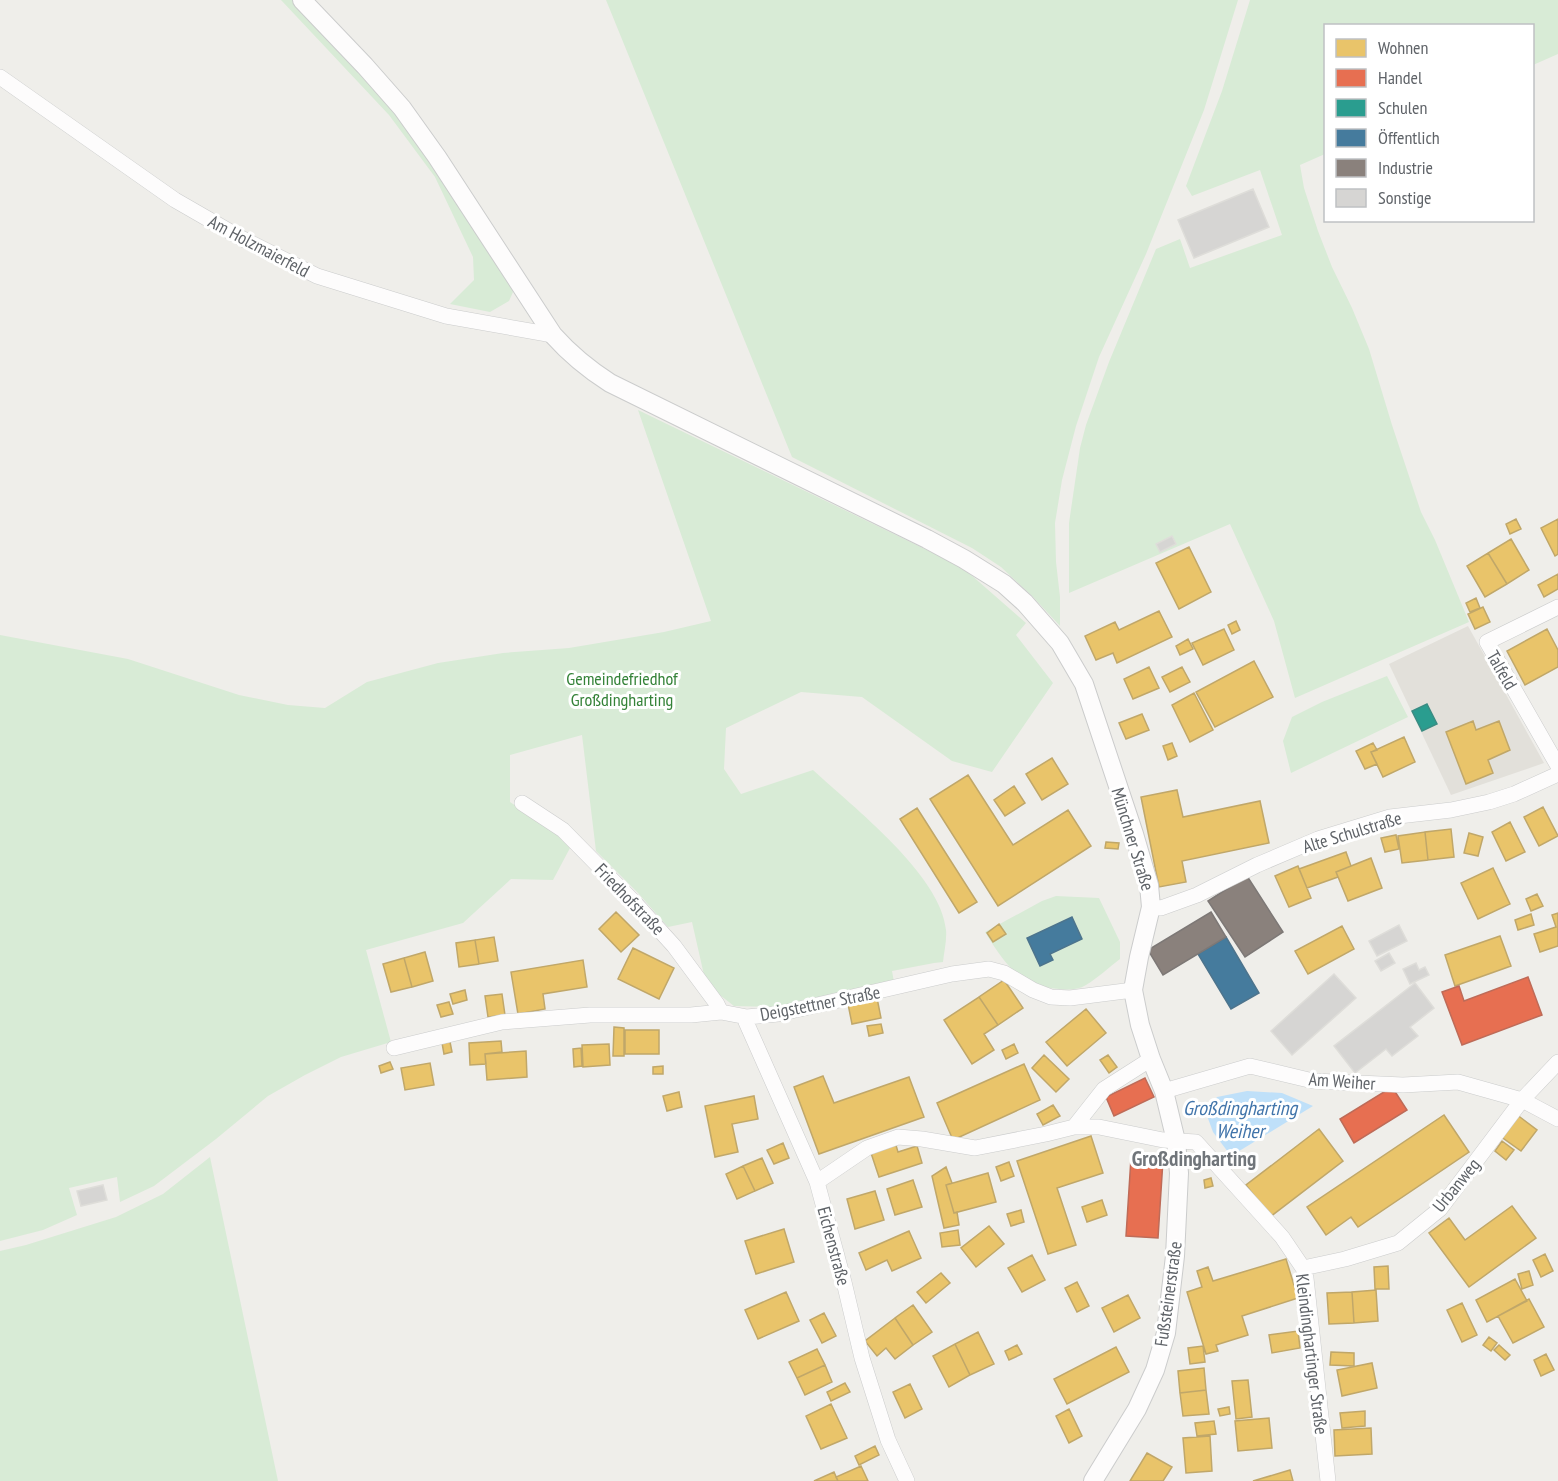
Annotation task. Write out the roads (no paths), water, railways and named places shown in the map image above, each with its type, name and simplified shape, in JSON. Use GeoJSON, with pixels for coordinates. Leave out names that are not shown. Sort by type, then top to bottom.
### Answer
{"type":"FeatureCollection","features":[{"type":"Feature","properties":{"kind":"street","name":"Münchner Straße"},"geometry":{"type":"LineString","coordinates":[[302,0],[402,108],[437,157],[553,335],[569,353],[610,383],[964,559],[1004,584],[1025,603],[1060,642],[1084,684],[1149,885],[1151,907],[1133,990],[1140,1025],[1164,1092]]}},
{"type":"Feature","properties":{"kind":"street","name":"Am Holzmaierfeld"},"geometry":{"type":"LineString","coordinates":[[0,77],[175,200],[241,238],[317,276],[446,316],[553,335]]}},
{"type":"Feature","properties":{"kind":"street","name":"Talfeld"},"geometry":{"type":"LineString","coordinates":[[1558,607],[1486,642],[1558,766]]}},
{"type":"Feature","properties":{"kind":"street","name":"Alte Schulstraße"},"geometry":{"type":"LineString","coordinates":[[1151,907],[1161,908],[1197,895],[1257,865],[1318,840],[1390,817],[1451,810],[1489,802],[1514,794],[1558,774]]}},
{"type":"Feature","properties":{"kind":"street","name":"Friedhofstraße"},"geometry":{"type":"LineString","coordinates":[[522,803],[563,830],[634,902],[674,945],[721,1012]]}},
{"type":"Feature","properties":{"kind":"street","name":"Deigstettner Straße"},"geometry":{"type":"LineString","coordinates":[[394,1048],[502,1022],[590,1015],[692,1015],[721,1012],[747,1017],[778,1014],[952,974],[989,969],[1005,973],[1019,984],[1051,997],[1070,998],[1133,990]]}},
{"type":"Feature","properties":{"kind":"street","name":"Eichenstraße"},"geometry":{"type":"LineString","coordinates":[[747,1017],[746,1022],[817,1182],[862,1358],[888,1440],[907,1481]]}},
{"type":"Feature","properties":{"kind":"street"},"geometry":{"type":"LineString","coordinates":[[1074,1127],[1104,1089],[1151,1059]]}},
{"type":"Feature","properties":{"kind":"street","name":"Urbanweg"},"geometry":{"type":"LineString","coordinates":[[1303,1268],[1345,1259],[1398,1242],[1440,1209],[1522,1100],[1558,1062]]}},
{"type":"Feature","properties":{"kind":"street","name":"Am Weiher"},"geometry":{"type":"LineString","coordinates":[[1164,1092],[1250,1066],[1313,1081],[1403,1085],[1458,1082],[1522,1100],[1558,1119]]}},
{"type":"Feature","properties":{"kind":"street","name":"Fußsteinerstraße"},"geometry":{"type":"LineString","coordinates":[[1093,1481],[1137,1409],[1155,1370],[1166,1333],[1175,1256],[1179,1173],[1176,1140],[1164,1092]]}},
{"type":"Feature","properties":{"kind":"street","name":"Kleindinghartinger Straße"},"geometry":{"type":"LineString","coordinates":[[817,1182],[867,1148],[898,1137],[975,1148],[1074,1127],[1099,1127],[1163,1140],[1196,1142],[1282,1237],[1303,1268],[1306,1278],[1328,1481]]}},
{"type":"Feature","properties":{"kind":"water","name":"Großdingharting Weiher"},"geometry":{"type":"Polygon","coordinates":[[[1247,1091],[1282,1093],[1313,1106],[1231,1156],[1213,1132],[1206,1113],[1217,1097],[1247,1091]]]}},
{"type":"Feature","properties":{"kind":"district","name":"Großdingharting"},"geometry":{"type":"Point","coordinates":[1194,1158]}},
{"type":"Feature","properties":{"kind":"park label","name":"Gemeindefriedhof Großdingharting"},"geometry":{"type":"Point","coordinates":[622,688]}}]}
